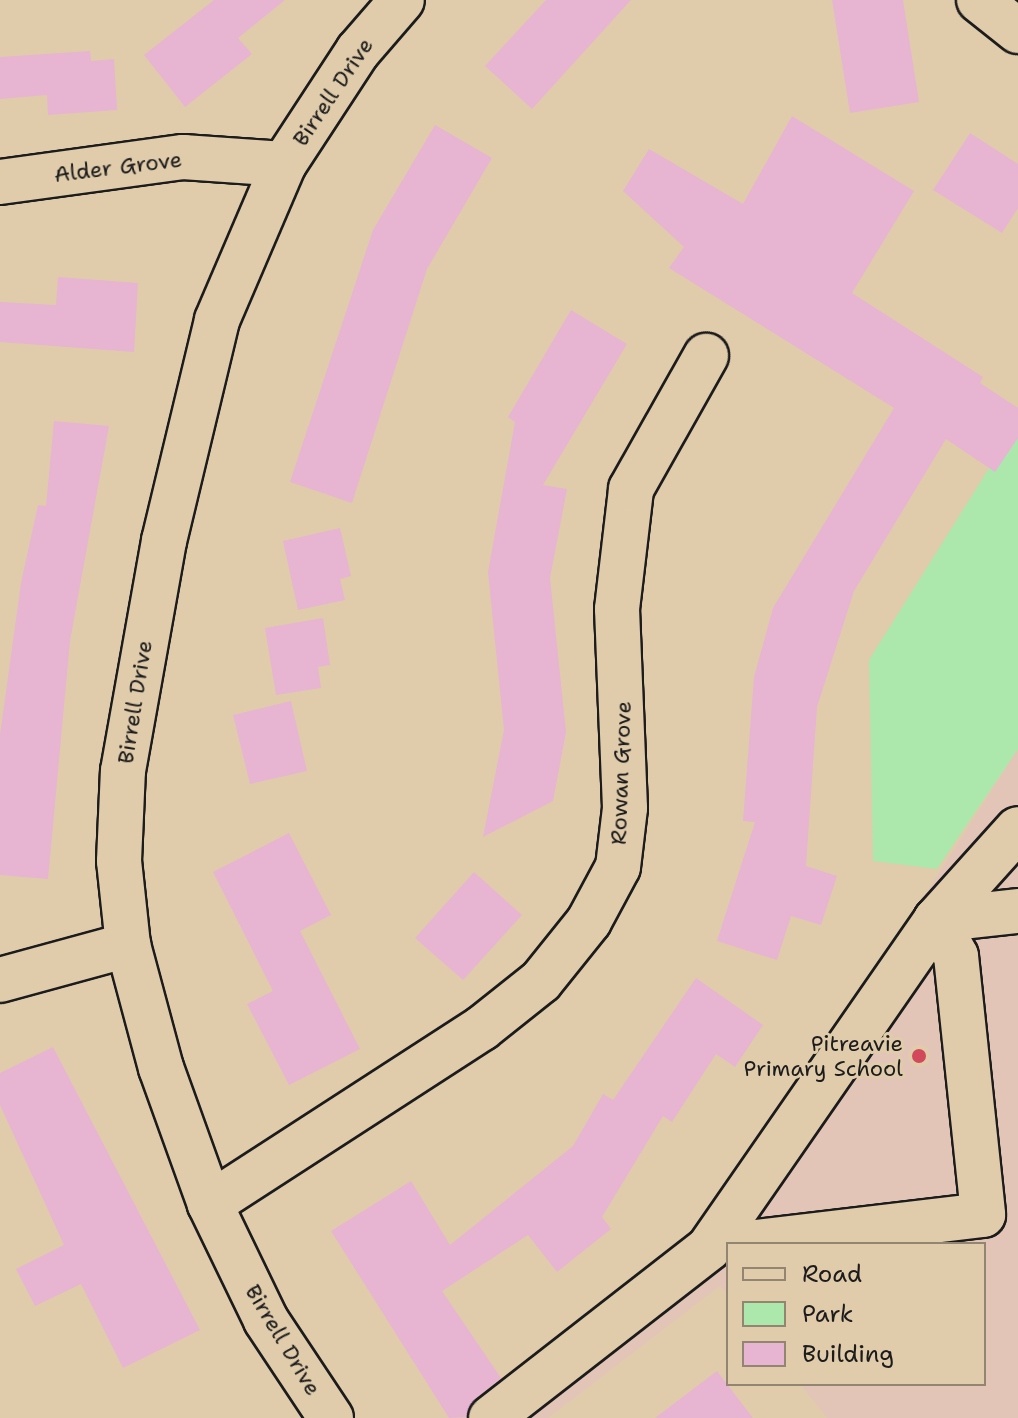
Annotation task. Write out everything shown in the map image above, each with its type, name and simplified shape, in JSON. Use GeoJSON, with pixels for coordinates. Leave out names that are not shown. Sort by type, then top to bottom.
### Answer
{"type":"FeatureCollection","features":[{"type":"Feature","properties":{"kind":"street","name":"Birrell Drive"},"geometry":{"type":"LineString","coordinates":[[331,1418],[266,1320],[210,1204],[161,1068],[128,945],[119,861],[123,771],[164,541],[217,320],[284,164],[358,51],[402,0]]}},
{"type":"Feature","properties":{"kind":"street"},"geometry":{"type":"LineString","coordinates":[[979,0],[1018,31]]}},
{"type":"Feature","properties":{"kind":"street","name":"Alder Grove"},"geometry":{"type":"LineString","coordinates":[[0,182],[183,157],[284,164]]}},
{"type":"Feature","properties":{"kind":"street","name":"Rowan Grove"},"geometry":{"type":"LineString","coordinates":[[210,1204],[482,1028],[541,981],[589,921],[618,867],[625,808],[617,609],[631,489],[706,356]]}},
{"type":"Feature","properties":{"kind":"street"},"geometry":{"type":"LineString","coordinates":[[728,1242],[936,920],[1018,829]]}},
{"type":"Feature","properties":{"kind":"street"},"geometry":{"type":"LineString","coordinates":[[936,920],[1018,911]]}},
{"type":"Feature","properties":{"kind":"street"},"geometry":{"type":"LineString","coordinates":[[758,1242],[983,1215],[956,956],[936,920]]}},
{"type":"Feature","properties":{"kind":"street"},"geometry":{"type":"LineString","coordinates":[[0,980],[128,945]]}},
{"type":"Feature","properties":{"kind":"street"},"geometry":{"type":"LineString","coordinates":[[491,1418],[725,1246]]}},
{"type":"Feature","properties":{"kind":"shaded area","name":"Pitreavie Primary School"},"geometry":{"type":"Polygon","coordinates":[[[1018,749],[1018,1418],[827,1418],[802,1386],[986,1386],[986,1242],[726,1242],[726,1293],[720,1286],[548,1418],[507,1418],[702,1244],[1018,749]]]}},
{"type":"Feature","properties":{"kind":"green space"},"geometry":{"type":"Polygon","coordinates":[[[1018,422],[1018,749],[937,869],[873,861],[869,660],[1018,422]]]}},
{"type":"Feature","properties":{"kind":"building"},"geometry":{"type":"Polygon","coordinates":[[[214,0],[285,0],[238,38],[252,54],[185,107],[144,55],[214,0]]]}},
{"type":"Feature","properties":{"kind":"building"},"geometry":{"type":"Polygon","coordinates":[[[546,0],[631,0],[532,109],[485,66],[546,0]]]}},
{"type":"Feature","properties":{"kind":"building"},"geometry":{"type":"Polygon","coordinates":[[[832,0],[903,0],[919,102],[850,113],[832,0]]]}},
{"type":"Feature","properties":{"kind":"building"},"geometry":{"type":"Polygon","coordinates":[[[90,51],[91,61],[114,59],[117,110],[48,115],[47,95],[0,99],[0,57],[90,51]]]}},
{"type":"Feature","properties":{"kind":"building"},"geometry":{"type":"Polygon","coordinates":[[[792,116],[914,191],[852,293],[983,377],[980,383],[1018,408],[1018,438],[995,472],[946,439],[854,591],[817,707],[806,866],[837,876],[821,925],[791,916],[777,960],[717,941],[755,822],[743,821],[754,677],[773,608],[894,408],[669,268],[684,247],[623,191],[649,149],[743,204],[792,116]]]}},
{"type":"Feature","properties":{"kind":"building"},"geometry":{"type":"Polygon","coordinates":[[[435,125],[492,158],[427,269],[352,503],[290,482],[373,230],[435,125]]]}},
{"type":"Feature","properties":{"kind":"building"},"geometry":{"type":"Polygon","coordinates":[[[970,133],[1018,164],[1018,208],[1002,233],[933,190],[970,133]]]}},
{"type":"Feature","properties":{"kind":"building"},"geometry":{"type":"Polygon","coordinates":[[[58,277],[138,283],[134,352],[0,342],[0,302],[56,305],[58,277]]]}},
{"type":"Feature","properties":{"kind":"building"},"geometry":{"type":"Polygon","coordinates":[[[571,310],[627,344],[543,485],[567,489],[550,578],[566,732],[553,801],[483,837],[504,730],[488,572],[515,422],[508,417],[571,310]]]}},
{"type":"Feature","properties":{"kind":"building"},"geometry":{"type":"Polygon","coordinates":[[[54,421],[109,426],[70,641],[48,879],[0,875],[0,735],[21,583],[38,505],[46,506],[54,421]]]}},
{"type":"Feature","properties":{"kind":"building"},"geometry":{"type":"Polygon","coordinates":[[[340,528],[351,576],[340,579],[345,600],[298,610],[283,541],[340,528]]]}},
{"type":"Feature","properties":{"kind":"building"},"geometry":{"type":"Polygon","coordinates":[[[323,618],[330,665],[318,667],[321,688],[276,695],[265,628],[323,618]]]}},
{"type":"Feature","properties":{"kind":"building"},"geometry":{"type":"Polygon","coordinates":[[[291,701],[307,771],[250,784],[233,715],[291,701]]]}},
{"type":"Feature","properties":{"kind":"building"},"geometry":{"type":"Polygon","coordinates":[[[289,833],[331,915],[300,931],[360,1049],[289,1085],[247,1004],[273,991],[213,872],[289,833]]]}},
{"type":"Feature","properties":{"kind":"building"},"geometry":{"type":"Polygon","coordinates":[[[474,872],[522,915],[463,980],[415,938],[474,872]]]}},
{"type":"Feature","properties":{"kind":"building"},"geometry":{"type":"Polygon","coordinates":[[[696,978],[763,1025],[735,1067],[716,1054],[672,1122],[663,1116],[602,1217],[611,1229],[557,1272],[528,1235],[442,1291],[501,1378],[475,1399],[467,1417],[449,1418],[331,1231],[411,1181],[450,1245],[573,1146],[603,1094],[613,1100],[696,978]]]}},
{"type":"Feature","properties":{"kind":"building"},"geometry":{"type":"Polygon","coordinates":[[[53,1047],[200,1330],[123,1368],[81,1284],[35,1306],[16,1269],[64,1245],[0,1105],[0,1073],[53,1047]]]}},
{"type":"Feature","properties":{"kind":"building"},"geometry":{"type":"Polygon","coordinates":[[[717,1371],[753,1418],[655,1418],[717,1371]]]}},
{"type":"Feature","properties":{"kind":"place","name":"Pitreavie Primary School"},"geometry":{"type":"Point","coordinates":[919,1056]}}]}
